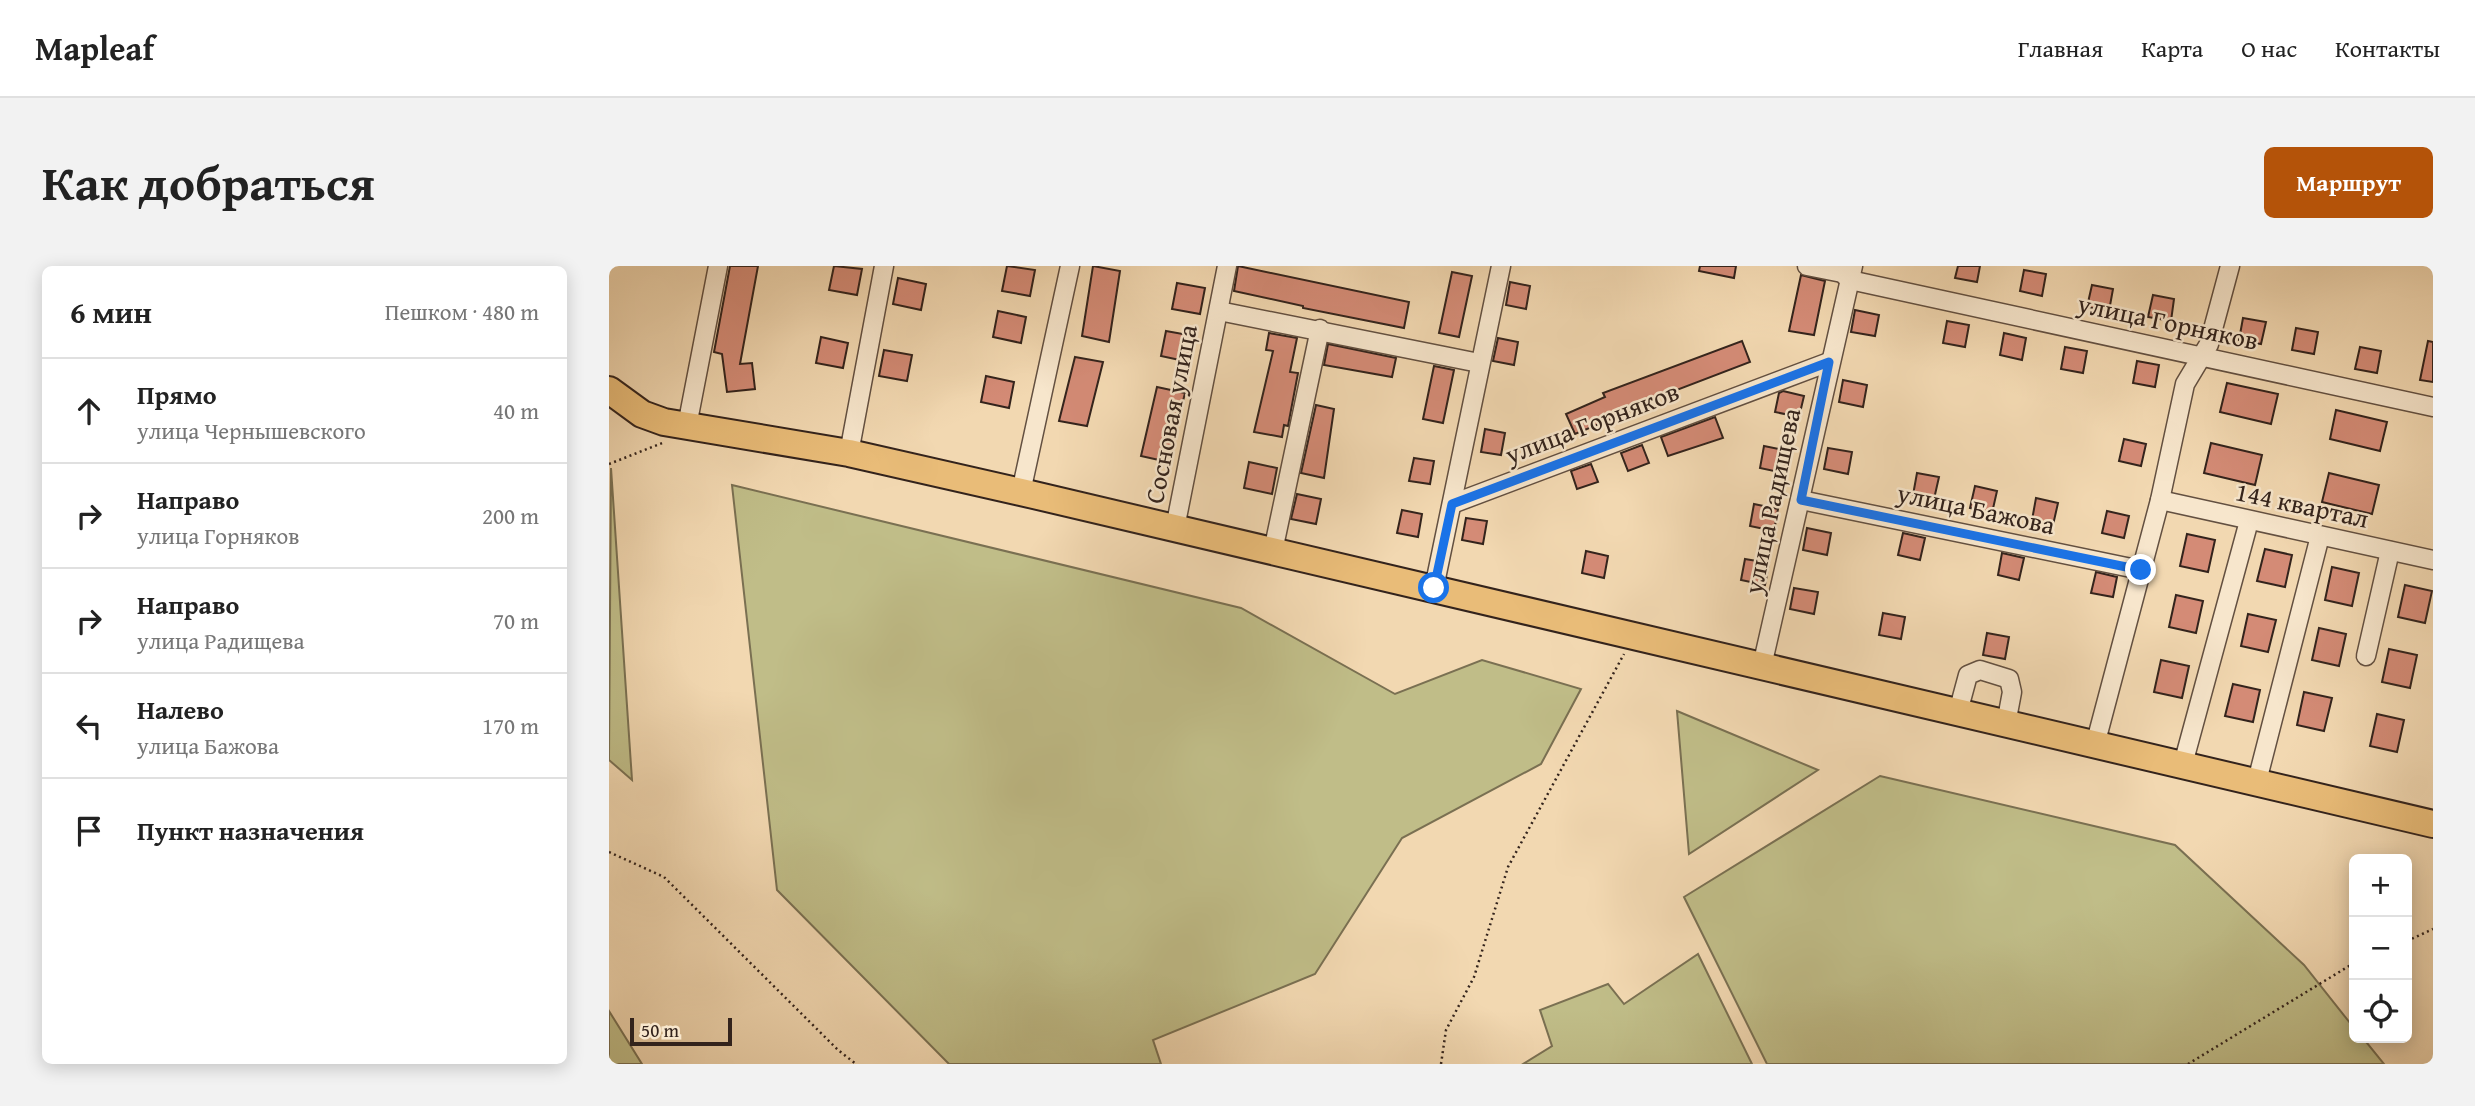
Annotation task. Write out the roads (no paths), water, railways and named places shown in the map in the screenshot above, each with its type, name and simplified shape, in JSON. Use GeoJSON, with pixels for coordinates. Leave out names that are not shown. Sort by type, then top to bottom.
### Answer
{"type":"FeatureCollection","features":[{"type":"Feature","properties":{"kind":"highway"},"geometry":{"type":"LineString","coordinates":[[609,390],[642,414],[687,426],[849,453],[1021,492],[2433,824]]}},
{"type":"Feature","properties":{"kind":"street"},"geometry":{"type":"LineString","coordinates":[[687,426],[718,266]]}},
{"type":"Feature","properties":{"kind":"street"},"geometry":{"type":"LineString","coordinates":[[849,453],[884,266]]}},
{"type":"Feature","properties":{"kind":"street"},"geometry":{"type":"LineString","coordinates":[[1021,492],[1070,266]]}},
{"type":"Feature","properties":{"kind":"street","name":"Сосновая улица"},"geometry":{"type":"LineString","coordinates":[[1175,528],[1227,266]]}},
{"type":"Feature","properties":{"kind":"street"},"geometry":{"type":"LineString","coordinates":[[1434,588],[1501,266]]}},
{"type":"Feature","properties":{"kind":"street","name":"улица Горняков"},"geometry":{"type":"LineString","coordinates":[[1807,266],[1851,273],[2200,356],[2433,407]]}},
{"type":"Feature","properties":{"kind":"street"},"geometry":{"type":"LineString","coordinates":[[2095,745],[2160,500],[2185,384],[2209,344],[2230,266]]}},
{"type":"Feature","properties":{"kind":"street","name":"улица Радищева"},"geometry":{"type":"LineString","coordinates":[[1762,666],[1851,273]]}},
{"type":"Feature","properties":{"kind":"street","name":"Сосновая улица"},"geometry":{"type":"LineString","coordinates":[[1219,311],[1479,363]]}},
{"type":"Feature","properties":{"kind":"street"},"geometry":{"type":"LineString","coordinates":[[1273,551],[1319,329]]}},
{"type":"Feature","properties":{"kind":"street","name":"улица Горняков"},"geometry":{"type":"LineString","coordinates":[[1452,504],[1829,362]]}},
{"type":"Feature","properties":{"kind":"street","name":"улица Бажова"},"geometry":{"type":"LineString","coordinates":[[1801,500],[2141,570]]}},
{"type":"Feature","properties":{"kind":"street","name":"144 квартал"},"geometry":{"type":"LineString","coordinates":[[2160,500],[2433,560]]}},
{"type":"Feature","properties":{"kind":"street"},"geometry":{"type":"LineString","coordinates":[[2183,764],[2249,521]]}},
{"type":"Feature","properties":{"kind":"street"},"geometry":{"type":"LineString","coordinates":[[2257,781],[2320,536]]}},
{"type":"Feature","properties":{"kind":"street"},"geometry":{"type":"LineString","coordinates":[[2366,656],[2390,551]]}},
{"type":"Feature","properties":{"kind":"street"},"geometry":{"type":"LineString","coordinates":[[1958,712],[1968,676],[1979,670],[2009,679],[2012,692],[2006,724]]}}]}
